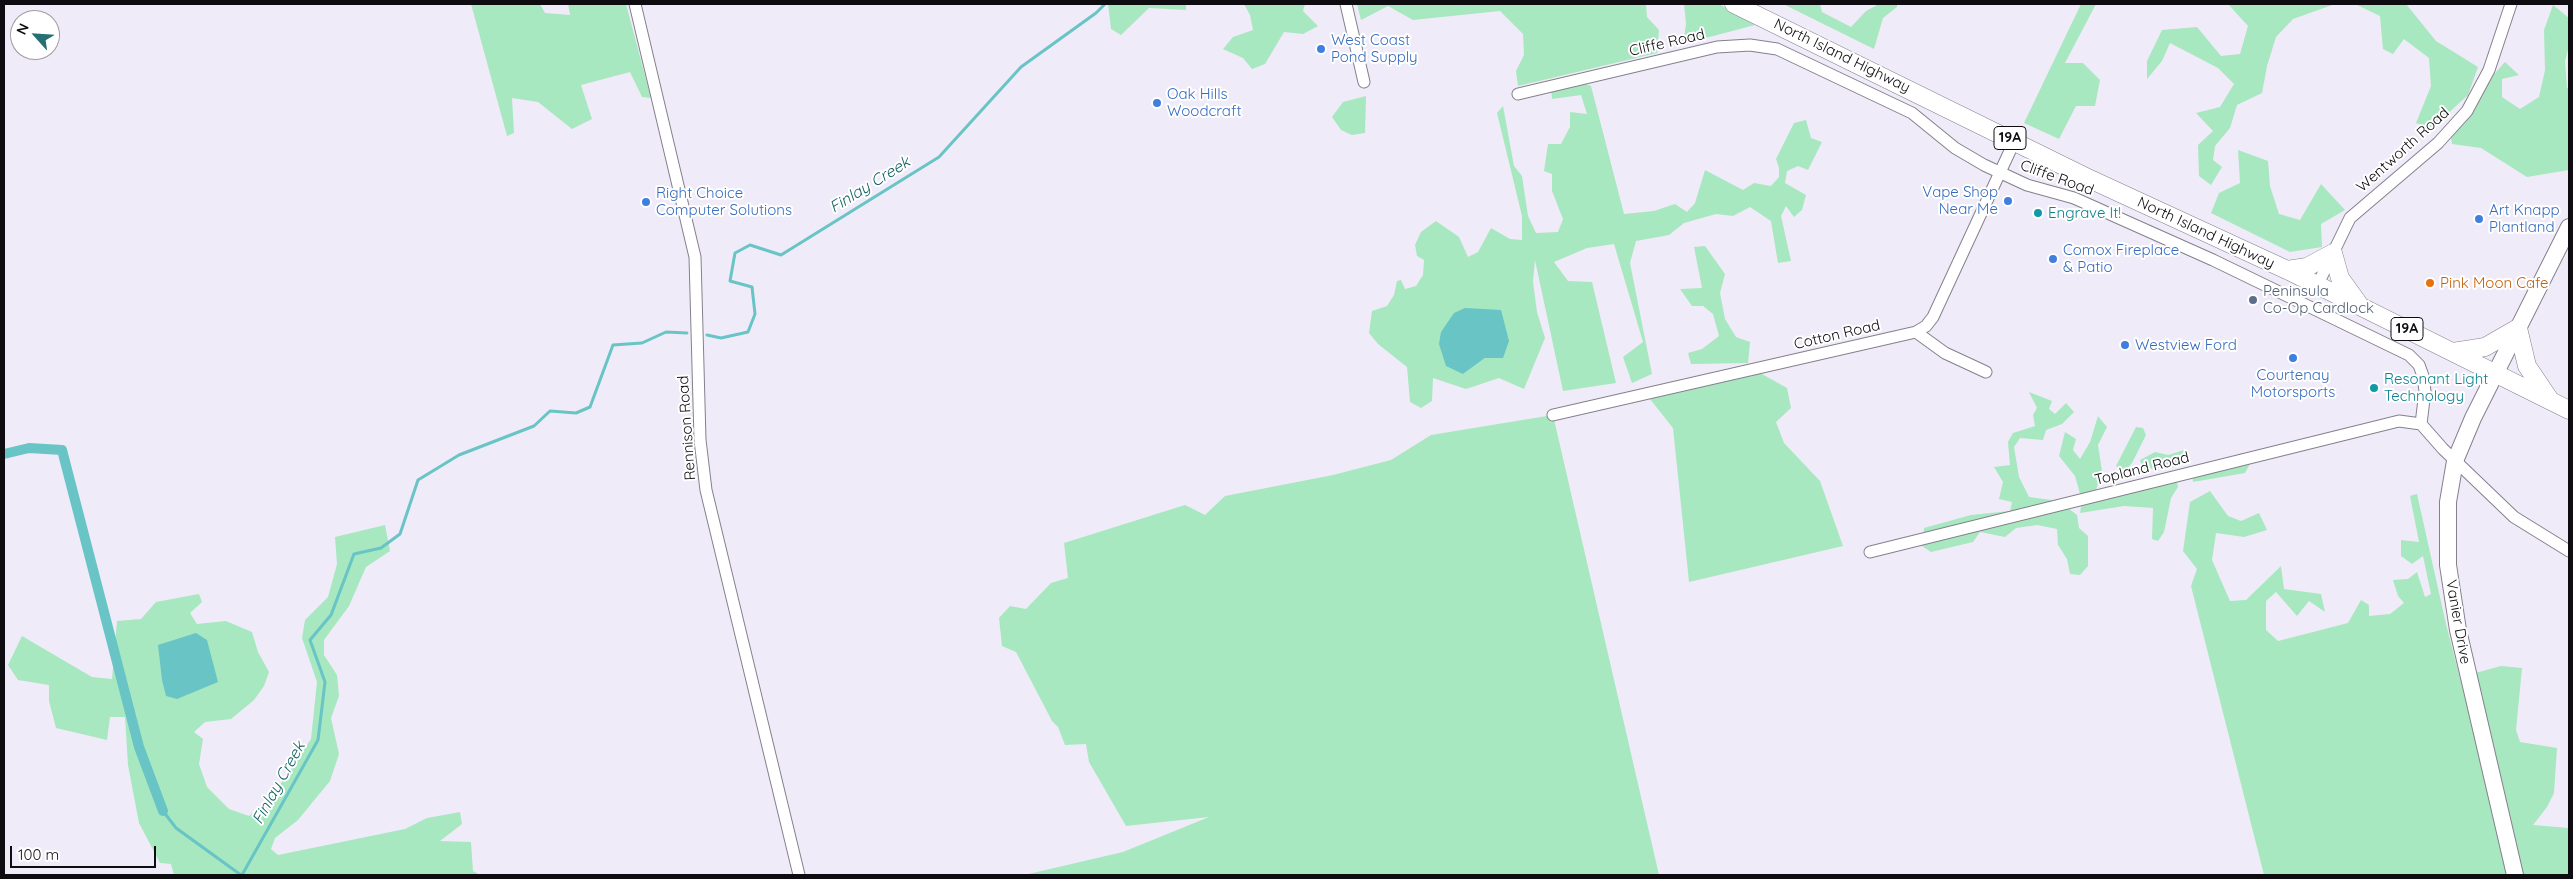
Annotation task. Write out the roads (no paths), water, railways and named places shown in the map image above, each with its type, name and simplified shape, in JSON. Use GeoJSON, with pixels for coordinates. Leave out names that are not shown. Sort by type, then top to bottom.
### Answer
{"type":"FeatureCollection","features":[{"type":"Feature","properties":{"kind":"main road","name":"North Island Highway"},"geometry":{"type":"LineString","coordinates":[[1734,4],[2015,140],[2092,180],[2287,270],[2569,410]]}},
{"type":"Feature","properties":{"kind":"main road"},"geometry":{"type":"LineString","coordinates":[[2287,270],[2306,267],[2333,253],[2340,278],[2361,307]]}},
{"type":"Feature","properties":{"kind":"main road"},"geometry":{"type":"LineString","coordinates":[[2453,352],[2485,347],[2518,328],[2527,366],[2550,401]]}},
{"type":"Feature","properties":{"kind":"street","name":"Rennison Road"},"geometry":{"type":"LineString","coordinates":[[635,4],[695,257],[700,440],[706,490],[799,875]]}},
{"type":"Feature","properties":{"kind":"street"},"geometry":{"type":"LineString","coordinates":[[1346,4],[1364,82]]}},
{"type":"Feature","properties":{"kind":"street","name":"Wentworth Road"},"geometry":{"type":"LineString","coordinates":[[2317,286],[2350,218],[2438,143],[2467,111],[2489,70],[2511,4]]}},
{"type":"Feature","properties":{"kind":"street","name":"Cliffe Road"},"geometry":{"type":"LineString","coordinates":[[1518,94],[1717,47],[1750,45],[1777,49],[1912,113],[1955,148],[2000,173],[2027,185],[2074,198],[2213,260],[2405,353],[2419,365],[2423,376],[2425,391],[2422,424]]}},
{"type":"Feature","properties":{"kind":"street"},"geometry":{"type":"LineString","coordinates":[[1986,372],[1945,353],[1916,332],[1926,326],[1933,317],[2015,140]]}},
{"type":"Feature","properties":{"kind":"street","name":"Vanier Drive"},"geometry":{"type":"LineString","coordinates":[[2515,875],[2452,598],[2448,565],[2448,502],[2455,461],[2495,373],[2569,227]]}},
{"type":"Feature","properties":{"kind":"street","name":"Cotton Road"},"geometry":{"type":"LineString","coordinates":[[1552,415],[1916,332]]}},
{"type":"Feature","properties":{"kind":"street","name":"Topland Road"},"geometry":{"type":"LineString","coordinates":[[1870,552],[2400,421],[2422,424]]}},
{"type":"Feature","properties":{"kind":"street"},"geometry":{"type":"LineString","coordinates":[[2422,424],[2455,461],[2514,517],[2569,551]]}},
{"type":"Feature","properties":{"kind":"water"},"geometry":{"type":"Polygon","coordinates":[[[1465,308],[1501,310],[1509,341],[1503,358],[1485,358],[1463,374],[1446,366],[1439,344],[1441,332],[1454,313],[1465,308]]]}},
{"type":"Feature","properties":{"kind":"water"},"geometry":{"type":"Polygon","coordinates":[[[196,633],[207,640],[218,682],[177,699],[166,696],[158,645],[196,633]]]}},
{"type":"Feature","properties":{"kind":"waterway","name":"Finlay Creek"},"geometry":{"type":"LineString","coordinates":[[707,335],[721,338],[748,332],[755,314],[752,287],[730,281],[735,253],[750,245],[781,255],[939,157],[1021,67],[1096,13],[1105,4]]}},
{"type":"Feature","properties":{"kind":"waterway","name":"Finlay Creek"},"geometry":{"type":"LineString","coordinates":[[242,875],[318,740],[325,682],[310,640],[331,615],[354,554],[381,548],[400,534],[418,480],[459,455],[534,426],[550,411],[576,413],[590,407],[613,345],[642,343],[666,332],[687,333]]}},
{"type":"Feature","properties":{"kind":"waterway"},"geometry":{"type":"LineString","coordinates":[[4,454],[29,448],[62,450],[139,747],[163,811]]}},
{"type":"Feature","properties":{"kind":"waterway"},"geometry":{"type":"LineString","coordinates":[[163,811],[176,828],[241,875]]}},
{"type":"Feature","properties":{"kind":"place","name":"West Coast Pond Supply"},"geometry":{"type":"Point","coordinates":[1321,49]}},
{"type":"Feature","properties":{"kind":"place","name":"Oak Hills Woodcraft"},"geometry":{"type":"Point","coordinates":[1157,103]}},
{"type":"Feature","properties":{"kind":"place","name":"Vape Shop Near Me"},"geometry":{"type":"Point","coordinates":[2008,201]}},
{"type":"Feature","properties":{"kind":"place","name":"Right Choice Computer Solutions"},"geometry":{"type":"Point","coordinates":[646,202]}},
{"type":"Feature","properties":{"kind":"place","name":"Engrave It!"},"geometry":{"type":"Point","coordinates":[2038,213]}},
{"type":"Feature","properties":{"kind":"place","name":"Art Knapp Plantland"},"geometry":{"type":"Point","coordinates":[2479,219]}},
{"type":"Feature","properties":{"kind":"place","name":"Comox Fireplace & Patio"},"geometry":{"type":"Point","coordinates":[2053,259]}},
{"type":"Feature","properties":{"kind":"place","name":"Pink Moon Cafe"},"geometry":{"type":"Point","coordinates":[2430,283]}},
{"type":"Feature","properties":{"kind":"place","name":"Peninsula Co-Op Cardlock"},"geometry":{"type":"Point","coordinates":[2253,300]}},
{"type":"Feature","properties":{"kind":"place","name":"Westview Ford"},"geometry":{"type":"Point","coordinates":[2125,345]}},
{"type":"Feature","properties":{"kind":"place","name":"Courtenay Motorsports"},"geometry":{"type":"Point","coordinates":[2293,358]}},
{"type":"Feature","properties":{"kind":"place","name":"Resonant Light Technology"},"geometry":{"type":"Point","coordinates":[2374,388]}}]}
